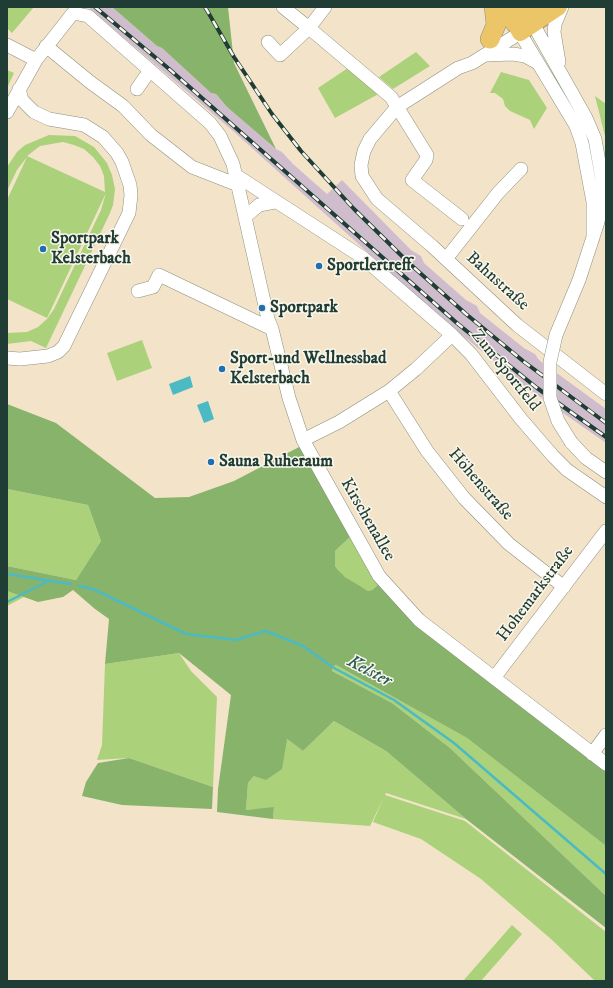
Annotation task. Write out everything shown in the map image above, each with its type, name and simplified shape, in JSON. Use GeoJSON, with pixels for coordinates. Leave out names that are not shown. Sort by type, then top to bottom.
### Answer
{"type":"FeatureCollection","features":[{"type":"Feature","properties":{"kind":"highway"},"geometry":{"type":"LineString","coordinates":[[487,47],[496,25],[494,7]]}},
{"type":"Feature","properties":{"kind":"main road"},"geometry":{"type":"LineString","coordinates":[[522,16],[560,7]]}},
{"type":"Feature","properties":{"kind":"street"},"geometry":{"type":"LineString","coordinates":[[283,7],[384,90],[397,106],[427,155],[426,160],[412,180],[462,219]]}},
{"type":"Feature","properties":{"kind":"street"},"geometry":{"type":"LineString","coordinates":[[268,42],[280,55],[309,28],[325,7]]}},
{"type":"Feature","properties":{"kind":"street"},"geometry":{"type":"LineString","coordinates":[[560,7],[554,32],[562,74]]}},
{"type":"Feature","properties":{"kind":"street","name":"Kirschenallee"},"geometry":{"type":"LineString","coordinates":[[46,46],[73,13],[88,16],[197,110],[210,123],[227,152],[237,180],[268,319],[272,329],[289,398],[303,440],[348,522],[384,583],[419,620],[606,764]]}},
{"type":"Feature","properties":{"kind":"street"},"geometry":{"type":"LineString","coordinates":[[522,16],[538,63],[576,126],[582,143],[593,202],[591,244]]}},
{"type":"Feature","properties":{"kind":"street"},"geometry":{"type":"LineString","coordinates":[[522,16],[562,74],[586,118],[595,139],[602,198],[600,213],[583,268],[556,335],[550,362],[550,398],[558,421],[571,442],[586,458],[606,472]]}},
{"type":"Feature","properties":{"kind":"street","name":"Bahnstraße"},"geometry":{"type":"LineString","coordinates":[[522,16],[487,47],[467,58],[458,68],[397,106],[370,139],[364,151],[361,164],[362,176],[369,189],[387,209],[446,259],[517,325],[532,335],[606,394]]}},
{"type":"Feature","properties":{"kind":"street"},"geometry":{"type":"LineString","coordinates":[[7,45],[36,60]]}},
{"type":"Feature","properties":{"kind":"street"},"geometry":{"type":"LineString","coordinates":[[7,112],[36,60],[46,46]]}},
{"type":"Feature","properties":{"kind":"street","name":"Zum Sportfeld"},"geometry":{"type":"LineString","coordinates":[[46,46],[90,82],[123,106],[151,135],[192,167],[237,180],[275,202],[362,258],[472,354],[521,419],[553,456],[567,470],[606,497]]}},
{"type":"Feature","properties":{"kind":"street"},"geometry":{"type":"LineString","coordinates":[[487,47],[525,56],[538,63]]}},
{"type":"Feature","properties":{"kind":"street"},"geometry":{"type":"LineString","coordinates":[[138,89],[150,70]]}},
{"type":"Feature","properties":{"kind":"street"},"geometry":{"type":"LineString","coordinates":[[7,358],[20,359],[48,356],[58,352],[64,346],[129,213],[131,195],[130,185],[122,162],[117,153],[104,137],[84,125],[49,119],[34,112],[22,100],[20,89]]}},
{"type":"Feature","properties":{"kind":"street"},"geometry":{"type":"LineString","coordinates":[[446,259],[498,194],[521,169]]}},
{"type":"Feature","properties":{"kind":"street"},"geometry":{"type":"LineString","coordinates":[[245,217],[259,205],[275,202]]}},
{"type":"Feature","properties":{"kind":"street"},"geometry":{"type":"LineString","coordinates":[[138,291],[153,287],[159,275],[272,329]]}},
{"type":"Feature","properties":{"kind":"street"},"geometry":{"type":"LineString","coordinates":[[303,440],[338,422],[389,391],[416,369],[452,335]]}},
{"type":"Feature","properties":{"kind":"street","name":"Höhenstraße"},"geometry":{"type":"LineString","coordinates":[[389,391],[427,451],[464,498],[509,544],[564,587]]}},
{"type":"Feature","properties":{"kind":"street","name":"Hohemarkstraße"},"geometry":{"type":"LineString","coordinates":[[494,678],[606,531]]}},
{"type":"Feature","properties":{"kind":"street"},"geometry":{"type":"LineString","coordinates":[[592,754],[606,735]]}},
{"type":"Feature","properties":{"kind":"shaded area"},"geometry":{"type":"Polygon","coordinates":[[[88,7],[112,7],[157,46],[162,48],[211,93],[216,94],[227,107],[276,149],[282,152],[293,164],[327,194],[342,180],[411,250],[421,256],[424,263],[466,300],[477,306],[480,313],[524,348],[535,354],[539,360],[606,409],[606,443],[513,378],[505,369],[503,371],[499,365],[451,326],[395,277],[233,131],[88,7]]]}},
{"type":"Feature","properties":{"kind":"green space"},"geometry":{"type":"Polygon","coordinates":[[[7,7],[34,7],[12,33],[7,28],[7,7]]]}},
{"type":"Feature","properties":{"kind":"green space"},"geometry":{"type":"Polygon","coordinates":[[[112,7],[228,7],[234,63],[276,149],[227,107],[216,94],[211,93],[162,48],[157,46],[112,7]]]}},
{"type":"Feature","properties":{"kind":"green space"},"geometry":{"type":"Polygon","coordinates":[[[416,52],[430,66],[393,89],[379,77],[416,52]]]}},
{"type":"Feature","properties":{"kind":"green space"},"geometry":{"type":"Polygon","coordinates":[[[351,66],[382,92],[335,118],[318,88],[351,66]]]}},
{"type":"Feature","properties":{"kind":"green space"},"geometry":{"type":"Polygon","coordinates":[[[7,70],[14,73],[7,88],[7,70]]]}},
{"type":"Feature","properties":{"kind":"green space"},"geometry":{"type":"Polygon","coordinates":[[[501,72],[529,80],[547,108],[534,129],[530,120],[510,111],[505,106],[503,99],[495,93],[490,93],[501,72]]]}},
{"type":"Feature","properties":{"kind":"green space"},"geometry":{"type":"Polygon","coordinates":[[[595,96],[606,104],[606,140],[595,96]]]}},
{"type":"Feature","properties":{"kind":"green space","name":"Sportpark Kelsterbach"},"geometry":{"type":"Polygon","coordinates":[[[49,135],[75,136],[94,147],[107,163],[112,175],[115,189],[113,205],[110,213],[46,348],[31,341],[7,344],[7,333],[27,332],[38,327],[47,319],[54,309],[101,210],[106,193],[47,318],[7,299],[7,200],[27,157],[17,170],[7,191],[7,167],[17,152],[25,145],[49,135]],[[63,142],[40,146],[27,156],[105,192],[104,176],[100,166],[84,149],[63,142]]]}},
{"type":"Feature","properties":{"kind":"green space"},"geometry":{"type":"Polygon","coordinates":[[[142,340],[152,368],[117,381],[107,353],[142,340]]]}},
{"type":"Feature","properties":{"kind":"green space"},"geometry":{"type":"Polygon","coordinates":[[[7,404],[56,423],[155,498],[189,497],[234,481],[301,446],[351,536],[335,551],[335,566],[338,570],[345,577],[368,591],[372,590],[379,584],[417,624],[606,771],[606,846],[467,738],[336,665],[332,667],[332,671],[392,703],[450,748],[606,896],[606,928],[466,819],[386,751],[334,721],[303,751],[287,739],[282,769],[266,780],[254,776],[248,783],[246,810],[274,807],[273,819],[217,812],[218,789],[231,695],[179,653],[105,664],[109,619],[73,590],[63,597],[38,602],[7,591],[7,566],[76,580],[101,541],[88,505],[7,489],[7,404]]]}},
{"type":"Feature","properties":{"kind":"green space"},"geometry":{"type":"Polygon","coordinates":[[[7,489],[88,505],[101,541],[76,580],[7,566],[7,489]]]}},
{"type":"Feature","properties":{"kind":"green space"},"geometry":{"type":"Polygon","coordinates":[[[351,536],[379,584],[372,590],[368,591],[355,584],[342,575],[335,566],[335,551],[351,536]]]}},
{"type":"Feature","properties":{"kind":"green space"},"geometry":{"type":"Polygon","coordinates":[[[7,591],[24,597],[7,606],[7,591]]]}},
{"type":"Feature","properties":{"kind":"green space"},"geometry":{"type":"Polygon","coordinates":[[[179,653],[191,671],[217,697],[213,787],[129,758],[97,760],[102,745],[105,664],[179,653]]]}},
{"type":"Feature","properties":{"kind":"green space"},"geometry":{"type":"Polygon","coordinates":[[[336,665],[467,738],[606,846],[606,896],[450,748],[392,703],[332,671],[332,667],[336,665]]]}},
{"type":"Feature","properties":{"kind":"green space"},"geometry":{"type":"Polygon","coordinates":[[[334,721],[386,751],[466,819],[386,793],[385,795],[465,821],[606,932],[606,981],[595,981],[551,939],[481,879],[421,839],[373,822],[384,797],[370,826],[273,819],[274,808],[246,810],[248,783],[287,739],[303,751],[334,721]]]}},
{"type":"Feature","properties":{"kind":"green space"},"geometry":{"type":"Polygon","coordinates":[[[129,758],[213,787],[212,809],[122,805],[82,796],[86,782],[98,763],[129,758]]]}},
{"type":"Feature","properties":{"kind":"green space"},"geometry":{"type":"Polygon","coordinates":[[[512,925],[522,934],[481,981],[463,981],[512,925]]]}},
{"type":"Feature","properties":{"kind":"water"},"geometry":{"type":"Polygon","coordinates":[[[190,376],[193,387],[173,395],[169,384],[190,376]]]}},
{"type":"Feature","properties":{"kind":"water"},"geometry":{"type":"Polygon","coordinates":[[[208,401],[214,419],[204,423],[197,405],[208,401]]]}},
{"type":"Feature","properties":{"kind":"waterway"},"geometry":{"type":"LineString","coordinates":[[7,574],[71,584]]}},
{"type":"Feature","properties":{"kind":"waterway","name":"Kelster"},"geometry":{"type":"LineString","coordinates":[[7,602],[50,580]]}},
{"type":"Feature","properties":{"kind":"waterway","name":"Kelster"},"geometry":{"type":"LineString","coordinates":[[79,586],[93,589],[186,634],[236,640],[266,631],[303,646],[334,668],[394,700],[454,743],[606,874]]}},
{"type":"Feature","properties":{"kind":"railway"},"geometry":{"type":"LineString","coordinates":[[95,7],[168,68],[458,324],[537,388],[606,437]]}},
{"type":"Feature","properties":{"kind":"railway"},"geometry":{"type":"LineString","coordinates":[[205,7],[234,57],[272,114],[301,151],[354,209],[410,264],[466,314],[523,361],[606,423]]}},
{"type":"Feature","properties":{"kind":"place","name":"Sportpark Kelsterbach"},"geometry":{"type":"Point","coordinates":[43,249]}},
{"type":"Feature","properties":{"kind":"place","name":"Sportlertreff"},"geometry":{"type":"Point","coordinates":[319,266]}},
{"type":"Feature","properties":{"kind":"place","name":"Sportpark"},"geometry":{"type":"Point","coordinates":[262,308]}},
{"type":"Feature","properties":{"kind":"place","name":"Sport-und Wellnessbad Kelsterbach"},"geometry":{"type":"Point","coordinates":[222,369]}},
{"type":"Feature","properties":{"kind":"place","name":"Sauna Ruheraum"},"geometry":{"type":"Point","coordinates":[211,462]}}]}
